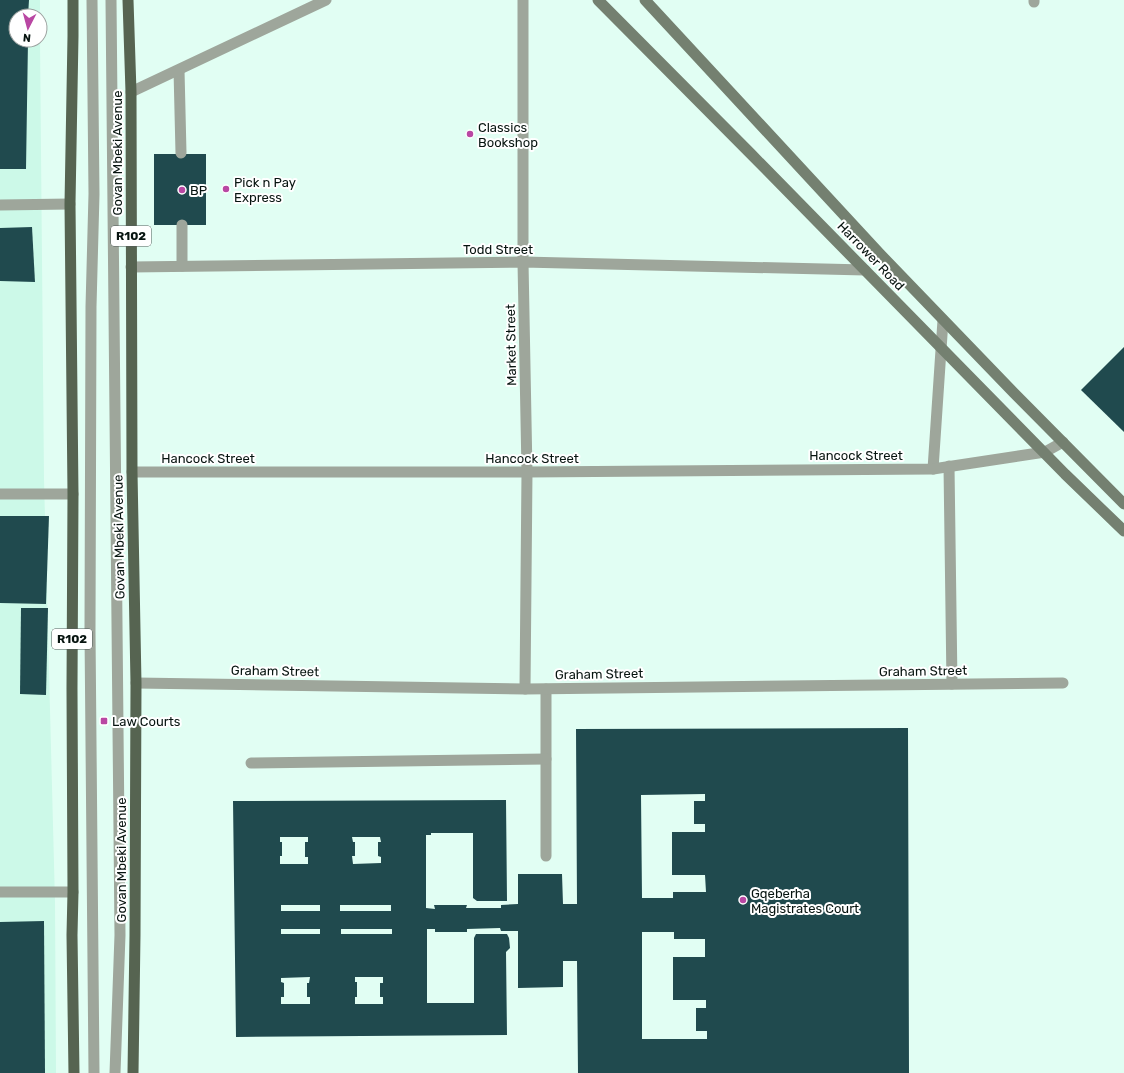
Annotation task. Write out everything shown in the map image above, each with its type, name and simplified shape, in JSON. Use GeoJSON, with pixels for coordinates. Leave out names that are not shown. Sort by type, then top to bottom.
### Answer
{"type":"FeatureCollection","features":[{"type":"Feature","properties":{"kind":"main road","name":"R102"},"geometry":{"type":"LineString","coordinates":[[73,0],[70,204],[73,494],[72,935],[74,1073]]}},
{"type":"Feature","properties":{"kind":"main road","name":"Govan Mbeki Avenue"},"geometry":{"type":"LineString","coordinates":[[128,0],[132,92],[132,472],[136,683],[133,1073]]}},
{"type":"Feature","properties":{"kind":"main road","name":"Harrower Road"},"geometry":{"type":"LineString","coordinates":[[598,0],[1044,452],[1124,531]]}},
{"type":"Feature","properties":{"kind":"main road","name":"Harrower Road"},"geometry":{"type":"LineString","coordinates":[[645,0],[880,254],[1124,504]]}},
{"type":"Feature","properties":{"kind":"street"},"geometry":{"type":"LineString","coordinates":[[92,0],[94,194],[90,307],[90,632],[94,935],[94,1073]]}},
{"type":"Feature","properties":{"kind":"street"},"geometry":{"type":"LineString","coordinates":[[111,0],[120,935],[115,1073]]}},
{"type":"Feature","properties":{"kind":"street"},"geometry":{"type":"LineString","coordinates":[[132,92],[326,0]]}},
{"type":"Feature","properties":{"kind":"street","name":"Market Street"},"geometry":{"type":"LineString","coordinates":[[524,0],[523,262],[527,472],[525,689]]}},
{"type":"Feature","properties":{"kind":"street"},"geometry":{"type":"LineString","coordinates":[[179,70],[181,154]]}},
{"type":"Feature","properties":{"kind":"street"},"geometry":{"type":"LineString","coordinates":[[0,205],[70,204]]}},
{"type":"Feature","properties":{"kind":"street"},"geometry":{"type":"LineString","coordinates":[[182,225],[182,266]]}},
{"type":"Feature","properties":{"kind":"street","name":"Todd Street"},"geometry":{"type":"LineString","coordinates":[[131,267],[523,262],[865,270]]}},
{"type":"Feature","properties":{"kind":"street"},"geometry":{"type":"LineString","coordinates":[[933,469],[943,320]]}},
{"type":"Feature","properties":{"kind":"street","name":"Hancock Street"},"geometry":{"type":"LineString","coordinates":[[132,472],[527,472],[933,469],[1044,452],[1063,442]]}},
{"type":"Feature","properties":{"kind":"street"},"geometry":{"type":"LineString","coordinates":[[949,466],[952,684]]}},
{"type":"Feature","properties":{"kind":"street"},"geometry":{"type":"LineString","coordinates":[[0,494],[73,494]]}},
{"type":"Feature","properties":{"kind":"street","name":"Graham Street"},"geometry":{"type":"LineString","coordinates":[[136,683],[546,689],[1063,683]]}},
{"type":"Feature","properties":{"kind":"street"},"geometry":{"type":"LineString","coordinates":[[546,689],[546,856]]}},
{"type":"Feature","properties":{"kind":"street"},"geometry":{"type":"LineString","coordinates":[[251,763],[546,759]]}},
{"type":"Feature","properties":{"kind":"street"},"geometry":{"type":"LineString","coordinates":[[0,892],[73,892]]}},
{"type":"Feature","properties":{"kind":"shaded area"},"geometry":{"type":"Polygon","coordinates":[[[0,0],[40,0],[40,8],[8,8],[8,48],[40,48],[44,479],[55,902],[56,1073],[0,1073],[0,0]]]}},
{"type":"Feature","properties":{"kind":"building"},"geometry":{"type":"Polygon","coordinates":[[[0,0],[29,0],[28,8],[8,8],[8,48],[28,48],[26,169],[0,169],[0,0]]]}},
{"type":"Feature","properties":{"kind":"building"},"geometry":{"type":"Polygon","coordinates":[[[154,154],[206,154],[206,225],[154,225],[154,154]]]}},
{"type":"Feature","properties":{"kind":"building"},"geometry":{"type":"Polygon","coordinates":[[[32,227],[35,282],[0,281],[0,228],[32,227]]]}},
{"type":"Feature","properties":{"kind":"building"},"geometry":{"type":"Polygon","coordinates":[[[1124,347],[1124,432],[1081,390],[1124,347]]]}},
{"type":"Feature","properties":{"kind":"building"},"geometry":{"type":"Polygon","coordinates":[[[0,516],[49,516],[46,604],[0,603],[0,516]]]}},
{"type":"Feature","properties":{"kind":"building"},"geometry":{"type":"Polygon","coordinates":[[[21,608],[48,608],[46,695],[20,694],[21,608]]]}},
{"type":"Feature","properties":{"kind":"building","name":"Gqeberha Magistrates Court"},"geometry":{"type":"Polygon","coordinates":[[[908,728],[909,1073],[578,1073],[577,961],[563,961],[563,987],[518,988],[518,931],[501,931],[500,928],[467,929],[467,932],[435,932],[435,929],[427,929],[427,1003],[474,1003],[474,938],[476,934],[507,934],[510,948],[506,952],[507,1035],[236,1037],[233,801],[506,800],[507,901],[477,901],[473,898],[473,833],[431,833],[431,835],[426,835],[426,908],[435,909],[434,905],[467,905],[466,908],[501,908],[501,905],[518,904],[518,874],[562,874],[563,904],[577,904],[576,729],[908,728]],[[705,794],[641,795],[642,898],[673,898],[673,892],[706,892],[705,875],[672,875],[672,832],[705,832],[705,824],[694,824],[694,801],[705,801],[705,794]],[[280,837],[280,842],[282,842],[282,856],[280,856],[280,864],[308,864],[308,857],[305,857],[305,842],[308,842],[308,837],[280,837]],[[352,837],[353,842],[355,842],[355,856],[352,856],[353,864],[381,863],[381,857],[378,856],[378,842],[381,842],[380,837],[352,837]],[[281,905],[281,911],[320,911],[320,905],[281,905]],[[340,905],[340,911],[391,911],[391,905],[340,905]],[[281,929],[281,934],[320,934],[320,929],[281,929]],[[341,929],[341,934],[392,934],[392,929],[341,929]],[[642,932],[642,1039],[707,1039],[707,1031],[696,1031],[696,1008],[706,1008],[706,1000],[673,1000],[673,957],[705,957],[705,939],[674,939],[674,932],[642,932]],[[310,977],[281,978],[281,982],[284,983],[284,997],[281,997],[281,1004],[310,1004],[310,997],[307,997],[307,983],[309,983],[310,977]],[[355,977],[355,982],[357,982],[357,997],[355,997],[355,1004],[383,1004],[383,997],[380,997],[380,983],[383,983],[383,977],[355,977]]]}},
{"type":"Feature","properties":{"kind":"building"},"geometry":{"type":"Polygon","coordinates":[[[44,921],[45,1073],[0,1073],[0,922],[44,921]]]}},
{"type":"Feature","properties":{"kind":"place","name":"Classics Bookshop"},"geometry":{"type":"Point","coordinates":[470,134]}},
{"type":"Feature","properties":{"kind":"place","name":"Pick n Pay Express"},"geometry":{"type":"Point","coordinates":[226,189]}},
{"type":"Feature","properties":{"kind":"place","name":"BP"},"geometry":{"type":"Point","coordinates":[182,190]}},
{"type":"Feature","properties":{"kind":"place","name":"Law Courts"},"geometry":{"type":"Point","coordinates":[104,721]}},
{"type":"Feature","properties":{"kind":"place","name":"Gqeberha Magistrates Court"},"geometry":{"type":"Point","coordinates":[743,900]}}]}
